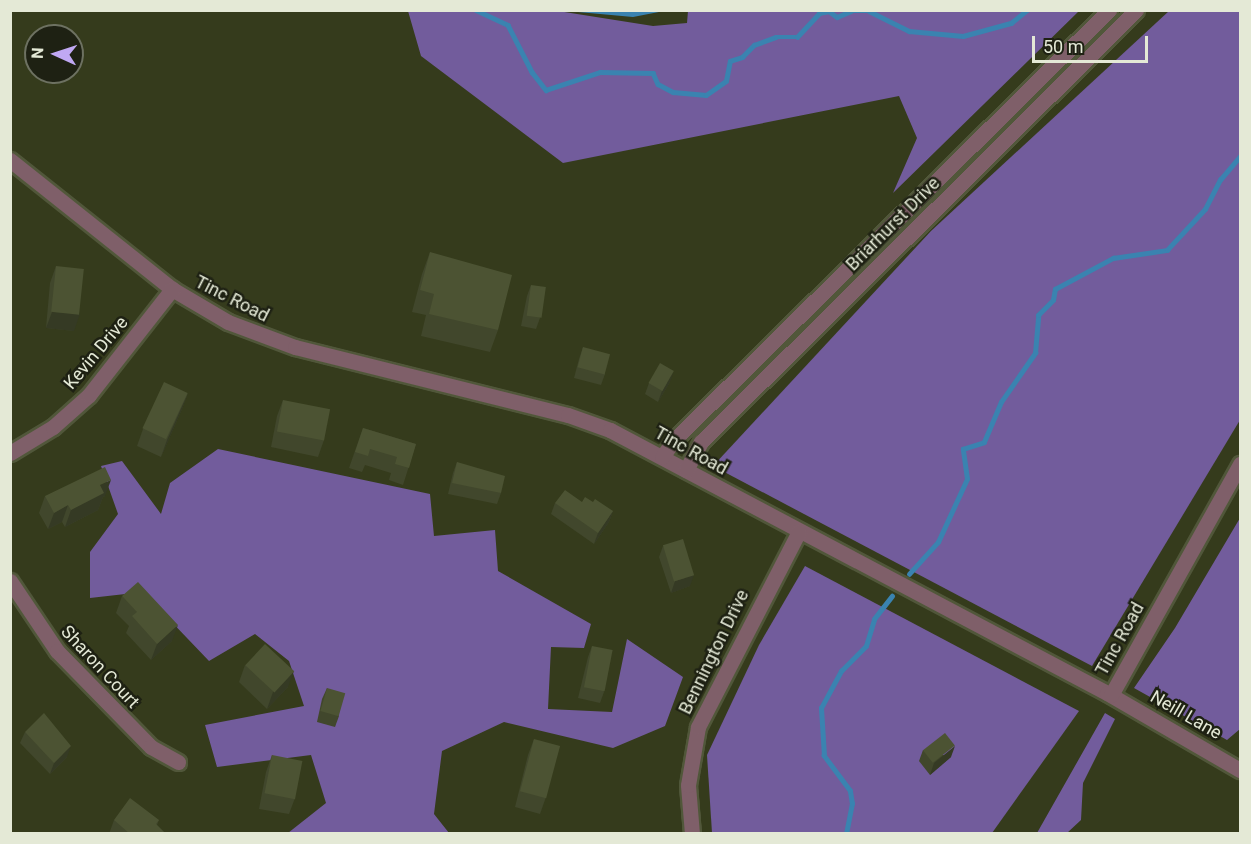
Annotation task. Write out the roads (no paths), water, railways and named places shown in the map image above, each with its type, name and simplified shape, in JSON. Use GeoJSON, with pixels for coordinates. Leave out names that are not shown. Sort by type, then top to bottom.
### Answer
{"type":"FeatureCollection","features":[{"type":"Feature","properties":{"kind":"street","name":"Briarhurst Drive"},"geometry":{"type":"LineString","coordinates":[[662,457],[674,440],[1108,10]]}},
{"type":"Feature","properties":{"kind":"street","name":"Briarhurst Drive"},"geometry":{"type":"LineString","coordinates":[[686,470],[701,442],[739,403],[1136,10]]}},
{"type":"Feature","properties":{"kind":"street","name":"Tinc Road"},"geometry":{"type":"LineString","coordinates":[[10,160],[172,289],[221,318],[277,342],[568,415],[618,434],[1111,695],[1240,464]]}},
{"type":"Feature","properties":{"kind":"street","name":"Kevin Drive"},"geometry":{"type":"LineString","coordinates":[[10,453],[53,427],[90,395],[172,289]]}},
{"type":"Feature","properties":{"kind":"street","name":"Bennington Drive"},"geometry":{"type":"LineString","coordinates":[[692,834],[688,785],[698,727],[799,531]]}},
{"type":"Feature","properties":{"kind":"street","name":"Sharon Court"},"geometry":{"type":"LineString","coordinates":[[10,581],[57,651],[151,747],[178,762]]}},
{"type":"Feature","properties":{"kind":"street","name":"Neill Lane"},"geometry":{"type":"LineString","coordinates":[[1111,695],[1239,766]]}},
{"type":"Feature","properties":{"kind":"water"},"geometry":{"type":"Polygon","coordinates":[[[567,11],[664,11],[633,17],[567,11]]]}},
{"type":"Feature","properties":{"kind":"waterway"},"geometry":{"type":"LineString","coordinates":[[476,10],[508,25],[532,72],[546,90],[600,72],[653,73],[658,84],[673,92],[706,95],[726,81],[730,61],[742,57],[754,45],[776,37],[797,37],[819,13],[829,11],[837,17],[851,11],[869,11],[909,31],[963,36],[1011,23],[1027,10]]}},
{"type":"Feature","properties":{"kind":"waterway"},"geometry":{"type":"LineString","coordinates":[[909,574],[938,542],[967,479],[963,449],[984,442],[1001,402],[1035,353],[1038,315],[1053,300],[1055,289],[1113,258],[1167,250],[1205,209],[1220,180],[1240,156]]}},
{"type":"Feature","properties":{"kind":"waterway"},"geometry":{"type":"LineString","coordinates":[[846,834],[852,804],[850,791],[824,756],[821,708],[841,671],[866,646],[874,619],[892,596]]}}]}
